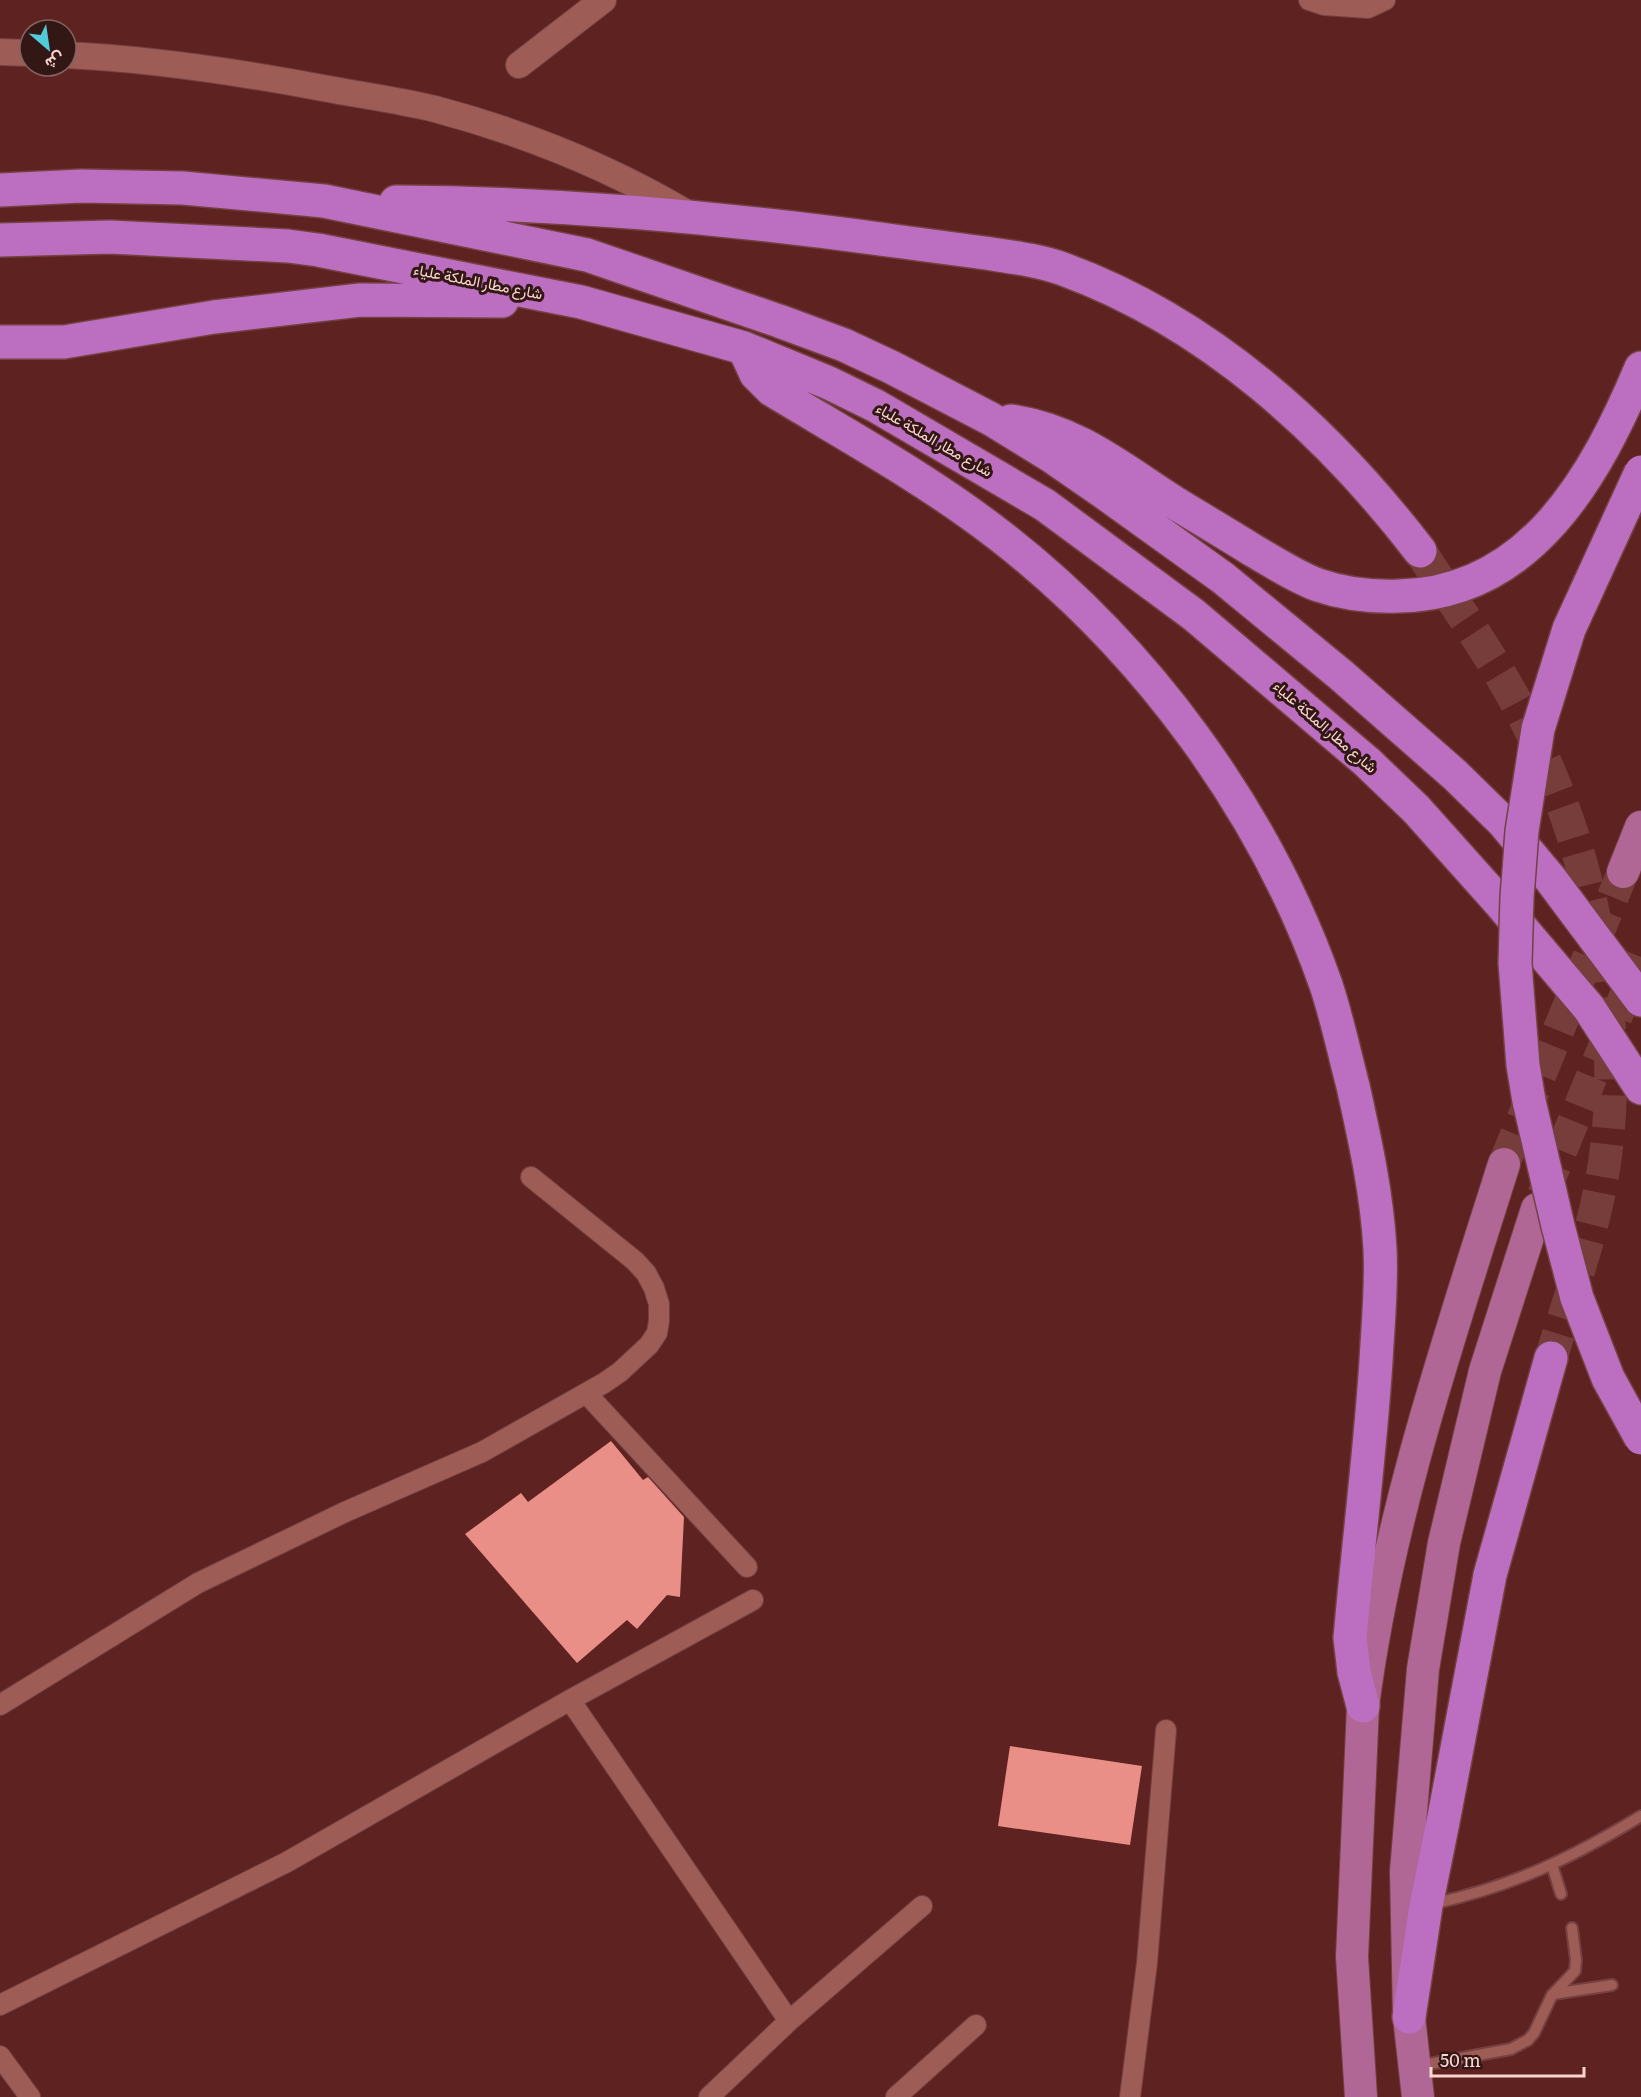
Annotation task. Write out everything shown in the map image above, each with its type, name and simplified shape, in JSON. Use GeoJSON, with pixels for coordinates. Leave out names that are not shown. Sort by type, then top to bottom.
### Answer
{"type":"FeatureCollection","features":[{"type":"Feature","properties":{"kind":"highway"},"geometry":{"type":"LineString","coordinates":[[0,190],[81,186],[183,188],[324,201],[459,202],[693,217],[853,235],[1021,258],[1061,268],[1109,288],[1160,314],[1214,348],[1319,436],[1420,551]]}},
{"type":"Feature","properties":{"kind":"highway"},"geometry":{"type":"LineString","coordinates":[[324,201],[587,255],[844,345],[992,419],[1097,488],[1222,578],[1402,727],[1503,822],[1563,895],[1641,1000]]}},
{"type":"Feature","properties":{"kind":"highway","name":"شارع مطار الملكة علياء"},"geometry":{"type":"LineString","coordinates":[[0,240],[110,237],[288,246],[318,250],[581,302],[744,348],[829,382],[876,406],[1046,505],[1194,615],[1367,762],[1416,809],[1501,904],[1589,1008],[1641,1088]]}},
{"type":"Feature","properties":{"kind":"highway"},"geometry":{"type":"LineString","coordinates":[[0,342],[64,342],[214,317],[360,300],[581,302]]}},
{"type":"Feature","properties":{"kind":"highway"},"geometry":{"type":"LineString","coordinates":[[744,348],[756,374],[772,390],[917,479],[999,535],[1094,619],[1175,710],[1199,744],[1262,843],[1306,933],[1330,997],[1360,1116],[1375,1193],[1380,1251],[1373,1398],[1350,1638],[1353,1672],[1363,1706]]}},
{"type":"Feature","properties":{"kind":"highway"},"geometry":{"type":"LineString","coordinates":[[992,419],[1035,425],[1064,434],[1272,561],[1319,585],[1351,594],[1412,596],[1453,589],[1485,577],[1536,539],[1561,513],[1592,469],[1620,418],[1641,368]]}},
{"type":"Feature","properties":{"kind":"highway"},"geometry":{"type":"LineString","coordinates":[[1641,472],[1569,629],[1538,729],[1522,831],[1515,963],[1523,1065],[1558,1227],[1577,1298],[1608,1378],[1641,1438]]}},
{"type":"Feature","properties":{"kind":"highway"},"geometry":{"type":"LineString","coordinates":[[1409,2017],[1425,1906],[1490,1575],[1551,1358]]}},
{"type":"Feature","properties":{"kind":"main road"},"geometry":{"type":"LineString","coordinates":[[1623,872],[1641,827]]}},
{"type":"Feature","properties":{"kind":"main road"},"geometry":{"type":"LineString","coordinates":[[1361,2097],[1352,1957],[1363,1706],[1385,1579],[1432,1391],[1504,1164]]}},
{"type":"Feature","properties":{"kind":"main road"},"geometry":{"type":"LineString","coordinates":[[1416,2082],[1409,2017],[1406,1871],[1427,1639],[1444,1543],[1485,1371],[1537,1209]]}},
{"type":"Feature","properties":{"kind":"street"},"geometry":{"type":"LineString","coordinates":[[519,65],[603,0]]}},
{"type":"Feature","properties":{"kind":"street"},"geometry":{"type":"LineString","coordinates":[[1309,0],[1324,5],[1368,8],[1385,0]]}},
{"type":"Feature","properties":{"kind":"street"},"geometry":{"type":"LineString","coordinates":[[0,52],[18,53]]}},
{"type":"Feature","properties":{"kind":"street"},"geometry":{"type":"LineString","coordinates":[[78,56],[179,64],[432,108],[512,131],[590,162],[693,217]]}},
{"type":"Feature","properties":{"kind":"street"},"geometry":{"type":"LineString","coordinates":[[0,1705],[198,1583],[336,1516],[482,1452],[620,1372],[649,1345],[657,1333],[660,1321],[659,1304],[646,1273],[635,1261],[531,1177]]}},
{"type":"Feature","properties":{"kind":"street"},"geometry":{"type":"LineString","coordinates":[[586,1393],[747,1567]]}},
{"type":"Feature","properties":{"kind":"street"},"geometry":{"type":"LineString","coordinates":[[0,2005],[287,1862],[570,1700],[753,1600]]}},
{"type":"Feature","properties":{"kind":"street"},"geometry":{"type":"LineString","coordinates":[[570,1700],[789,2021]]}},
{"type":"Feature","properties":{"kind":"street"},"geometry":{"type":"LineString","coordinates":[[1130,2097],[1147,1963],[1166,1730]]}},
{"type":"Feature","properties":{"kind":"street"},"geometry":{"type":"LineString","coordinates":[[716,2095],[789,2021],[922,1906]]}},
{"type":"Feature","properties":{"kind":"street"},"geometry":{"type":"LineString","coordinates":[[896,2097],[976,2025]]}},
{"type":"Feature","properties":{"kind":"street"},"geometry":{"type":"LineString","coordinates":[[0,2056],[30,2097]]}},
{"type":"Feature","properties":{"kind":"lane"},"geometry":{"type":"LineString","coordinates":[[1425,1906],[1505,1884],[1552,1865],[1641,1816]]}},
{"type":"Feature","properties":{"kind":"lane"},"geometry":{"type":"LineString","coordinates":[[1552,1865],[1561,1894]]}},
{"type":"Feature","properties":{"kind":"lane"},"geometry":{"type":"LineString","coordinates":[[1416,2082],[1520,2046],[1534,2033],[1552,1995],[1575,1971],[1572,1928]]}},
{"type":"Feature","properties":{"kind":"lane"},"geometry":{"type":"LineString","coordinates":[[1552,1995],[1612,1984]]}},
{"type":"Feature","properties":{"kind":"building"},"geometry":{"type":"Polygon","coordinates":[[[611,1441],[643,1480],[648,1477],[684,1517],[680,1597],[667,1595],[637,1629],[627,1620],[577,1663],[465,1534],[521,1493],[528,1502],[611,1441]]]}},
{"type":"Feature","properties":{"kind":"building"},"geometry":{"type":"Polygon","coordinates":[[[1010,1746],[1142,1766],[1130,1845],[998,1826],[1010,1746]]]}},
{"type":"Feature","properties":{"kind":"tunnel"},"geometry":{"type":"LineString","coordinates":[[1420,551],[1490,658],[1528,725],[1551,775],[1570,828],[1599,940],[1607,997],[1611,1054],[1610,1111],[1604,1166],[1588,1239],[1551,1358]]}},
{"type":"Feature","properties":{"kind":"tunnel"},"geometry":{"type":"LineString","coordinates":[[1504,1164],[1623,872]]}},
{"type":"Feature","properties":{"kind":"tunnel"},"geometry":{"type":"LineString","coordinates":[[1543,1195],[1641,957]]}}]}
